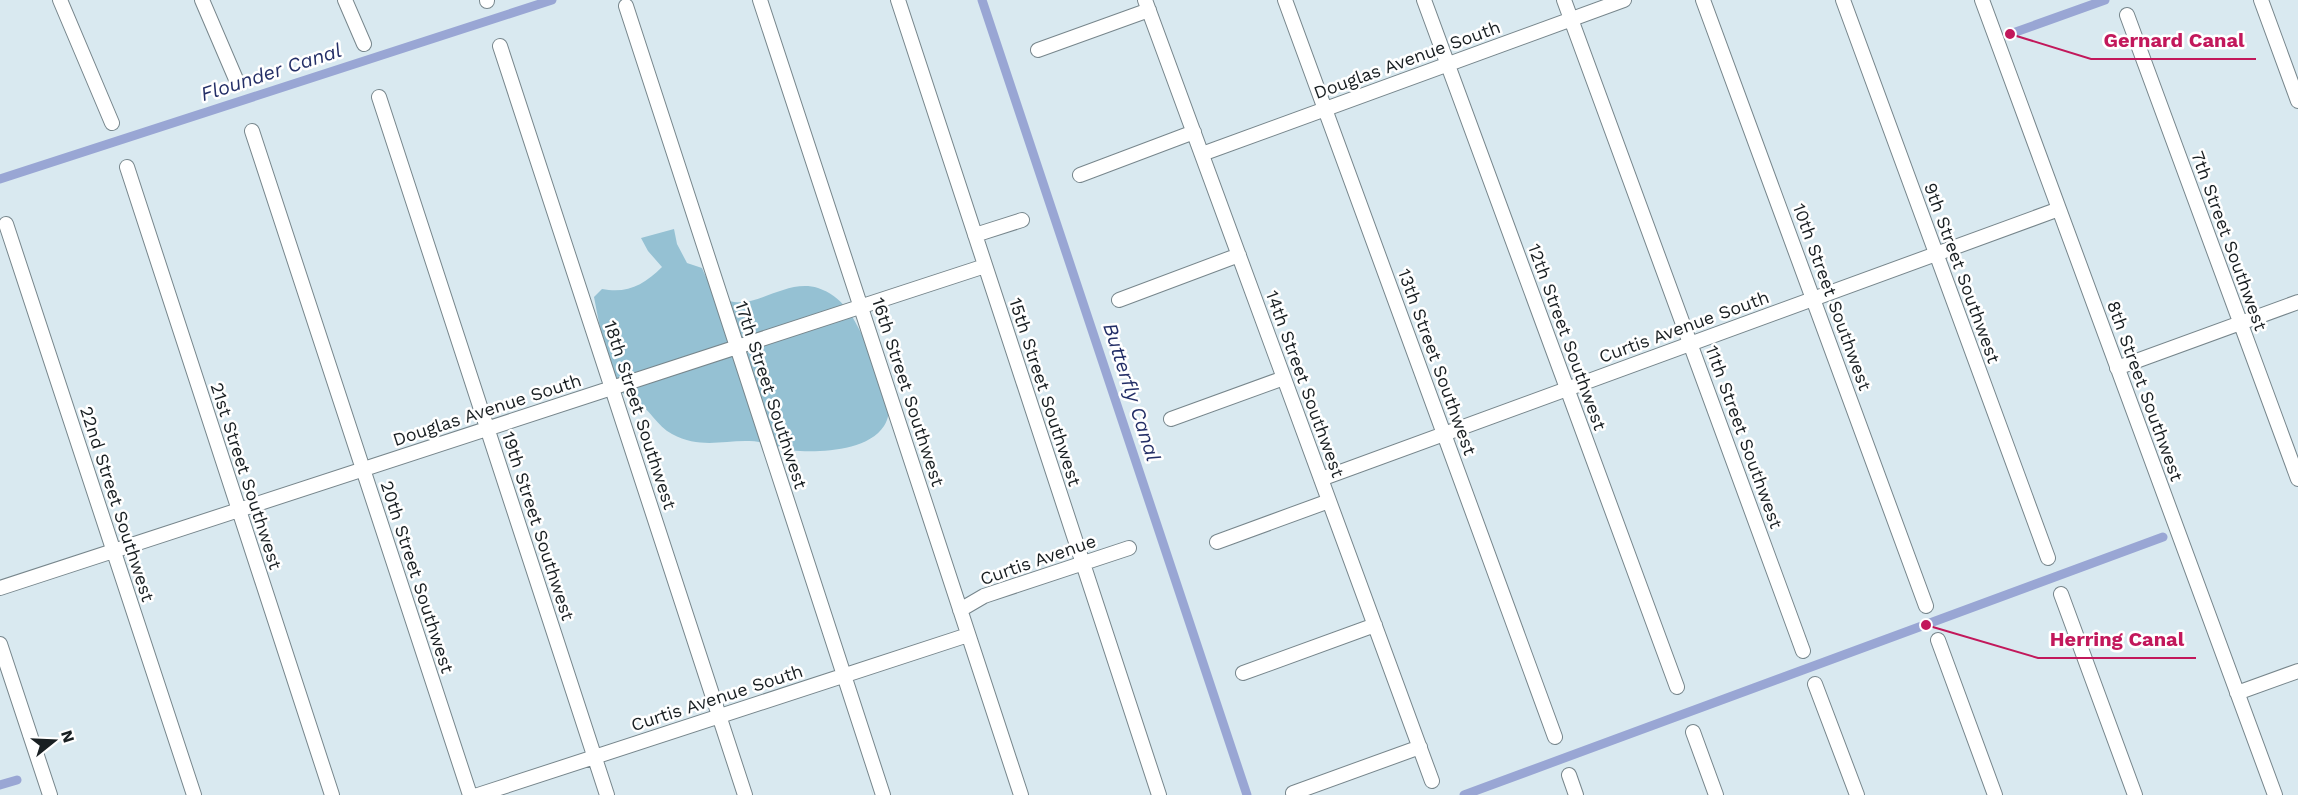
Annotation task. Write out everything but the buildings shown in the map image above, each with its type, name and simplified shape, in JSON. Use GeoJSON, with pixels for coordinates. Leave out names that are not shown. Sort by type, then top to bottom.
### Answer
{"type":"FeatureCollection","features":[{"type":"Feature","properties":{"kind":"street"},"geometry":{"type":"LineString","coordinates":[[60,0],[112,123]]}},
{"type":"Feature","properties":{"kind":"street"},"geometry":{"type":"LineString","coordinates":[[202,0],[238,84]]}},
{"type":"Feature","properties":{"kind":"street"},"geometry":{"type":"LineString","coordinates":[[345,0],[364,44]]}},
{"type":"Feature","properties":{"kind":"street","name":"16th Street Southwest"},"geometry":{"type":"LineString","coordinates":[[760,0],[1021,795]]}},
{"type":"Feature","properties":{"kind":"street","name":"15th Street Southwest"},"geometry":{"type":"LineString","coordinates":[[898,0],[1159,795]]}},
{"type":"Feature","properties":{"kind":"street","name":"13th Street Southwest"},"geometry":{"type":"LineString","coordinates":[[1285,0],[1555,737]]}},
{"type":"Feature","properties":{"kind":"street","name":"12th Street Southwest"},"geometry":{"type":"LineString","coordinates":[[1424,0],[1677,687]]}},
{"type":"Feature","properties":{"kind":"street","name":"11th Street Southwest"},"geometry":{"type":"LineString","coordinates":[[1564,0],[1803,651]]}},
{"type":"Feature","properties":{"kind":"street","name":"Douglas Avenue South"},"geometry":{"type":"LineString","coordinates":[[1202,154],[1624,0]]}},
{"type":"Feature","properties":{"kind":"street","name":"10th Street Southwest"},"geometry":{"type":"LineString","coordinates":[[1703,0],[1926,606]]}},
{"type":"Feature","properties":{"kind":"street","name":"9th Street Southwest"},"geometry":{"type":"LineString","coordinates":[[1843,0],[2048,558]]}},
{"type":"Feature","properties":{"kind":"street","name":"8th Street Southwest"},"geometry":{"type":"LineString","coordinates":[[1982,0],[2275,795]]}},
{"type":"Feature","properties":{"kind":"street"},"geometry":{"type":"LineString","coordinates":[[2261,0],[2298,101]]}},
{"type":"Feature","properties":{"kind":"street"},"geometry":{"type":"LineString","coordinates":[[1038,50],[1147,5]]}},
{"type":"Feature","properties":{"kind":"street","name":"14th Street Southwest"},"geometry":{"type":"LineString","coordinates":[[1147,5],[1432,781]]}},
{"type":"Feature","properties":{"kind":"street","name":"17th Street Southwest"},"geometry":{"type":"LineString","coordinates":[[626,6],[883,795]]}},
{"type":"Feature","properties":{"kind":"street","name":"7th Street Southwest"},"geometry":{"type":"LineString","coordinates":[[2127,15],[2298,479]]}},
{"type":"Feature","properties":{"kind":"street","name":"18th Street Southwest"},"geometry":{"type":"LineString","coordinates":[[500,46],[745,795]]}},
{"type":"Feature","properties":{"kind":"street","name":"19th Street Southwest"},"geometry":{"type":"LineString","coordinates":[[379,97],[607,795]]}},
{"type":"Feature","properties":{"kind":"street","name":"20th Street Southwest"},"geometry":{"type":"LineString","coordinates":[[252,131],[470,795]]}},
{"type":"Feature","properties":{"kind":"street"},"geometry":{"type":"LineString","coordinates":[[1080,175],[1194,132]]}},
{"type":"Feature","properties":{"kind":"street","name":"21st Street Southwest"},"geometry":{"type":"LineString","coordinates":[[127,167],[332,795]]}},
{"type":"Feature","properties":{"kind":"street","name":"Curtis Avenue South"},"geometry":{"type":"LineString","coordinates":[[1321,479],[2059,209]]}},
{"type":"Feature","properties":{"kind":"street"},"geometry":{"type":"LineString","coordinates":[[975,236],[1022,220]]}},
{"type":"Feature","properties":{"kind":"street","name":"22nd Street Southwest"},"geometry":{"type":"LineString","coordinates":[[6,224],[194,795]]}},
{"type":"Feature","properties":{"kind":"street"},"geometry":{"type":"LineString","coordinates":[[1119,300],[1239,255]]}},
{"type":"Feature","properties":{"kind":"street","name":"Douglas Avenue South"},"geometry":{"type":"LineString","coordinates":[[0,588],[985,266]]}},
{"type":"Feature","properties":{"kind":"street"},"geometry":{"type":"LineString","coordinates":[[2117,368],[2298,302]]}},
{"type":"Feature","properties":{"kind":"street"},"geometry":{"type":"LineString","coordinates":[[1171,418],[1284,378]]}},
{"type":"Feature","properties":{"kind":"street"},"geometry":{"type":"LineString","coordinates":[[1217,542],[1329,501]]}},
{"type":"Feature","properties":{"kind":"street","name":"Curtis Avenue"},"geometry":{"type":"LineString","coordinates":[[960,610],[984,596],[1129,548]]}},
{"type":"Feature","properties":{"kind":"street"},"geometry":{"type":"LineString","coordinates":[[2061,594],[2135,795]]}},
{"type":"Feature","properties":{"kind":"street"},"geometry":{"type":"LineString","coordinates":[[1243,673],[1375,625]]}},
{"type":"Feature","properties":{"kind":"street","name":"Curtis Avenue South"},"geometry":{"type":"LineString","coordinates":[[478,795],[968,635]]}},
{"type":"Feature","properties":{"kind":"street"},"geometry":{"type":"LineString","coordinates":[[1938,640],[1995,795]]}},
{"type":"Feature","properties":{"kind":"street"},"geometry":{"type":"LineString","coordinates":[[0,644],[50,795]]}},
{"type":"Feature","properties":{"kind":"street"},"geometry":{"type":"LineString","coordinates":[[2237,693],[2298,671]]}},
{"type":"Feature","properties":{"kind":"street"},"geometry":{"type":"LineString","coordinates":[[1815,684],[1857,795]]}},
{"type":"Feature","properties":{"kind":"street"},"geometry":{"type":"LineString","coordinates":[[1693,732],[1716,795]]}},
{"type":"Feature","properties":{"kind":"street"},"geometry":{"type":"LineString","coordinates":[[1293,793],[1420,747]]}},
{"type":"Feature","properties":{"kind":"street"},"geometry":{"type":"LineString","coordinates":[[1569,775],[1576,795]]}},
{"type":"Feature","properties":{"kind":"shaded area"},"geometry":{"type":"Polygon","coordinates":[[[674,229],[677,244],[687,263],[702,268],[714,289],[726,300],[740,302],[755,300],[802,286],[818,288],[841,302],[866,342],[885,388],[889,411],[884,426],[877,434],[857,445],[822,451],[795,451],[753,441],[696,442],[667,431],[641,404],[620,392],[605,354],[594,297],[602,289],[619,290],[635,287],[655,273],[662,267],[648,251],[641,238],[674,229]]]}},
{"type":"Feature","properties":{"kind":"waterway","name":"Flounder Canal"},"geometry":{"type":"LineString","coordinates":[[0,179],[552,0]]}},
{"type":"Feature","properties":{"kind":"waterway","name":"Butterfly Canal"},"geometry":{"type":"LineString","coordinates":[[982,0],[1247,795]]}},
{"type":"Feature","properties":{"kind":"waterway"},"geometry":{"type":"LineString","coordinates":[[2010,34],[2105,0]]}},
{"type":"Feature","properties":{"kind":"waterway"},"geometry":{"type":"LineString","coordinates":[[1464,795],[2163,537]]}},
{"type":"Feature","properties":{"kind":"waterway"},"geometry":{"type":"LineString","coordinates":[[0,785],[17,780]]}},
{"type":"Feature","properties":{"kind":"place","name":"Gernard Canal"},"geometry":{"type":"Point","coordinates":[2010,34]}},
{"type":"Feature","properties":{"kind":"place","name":"Herring Canal"},"geometry":{"type":"Point","coordinates":[1926,625]}}]}
